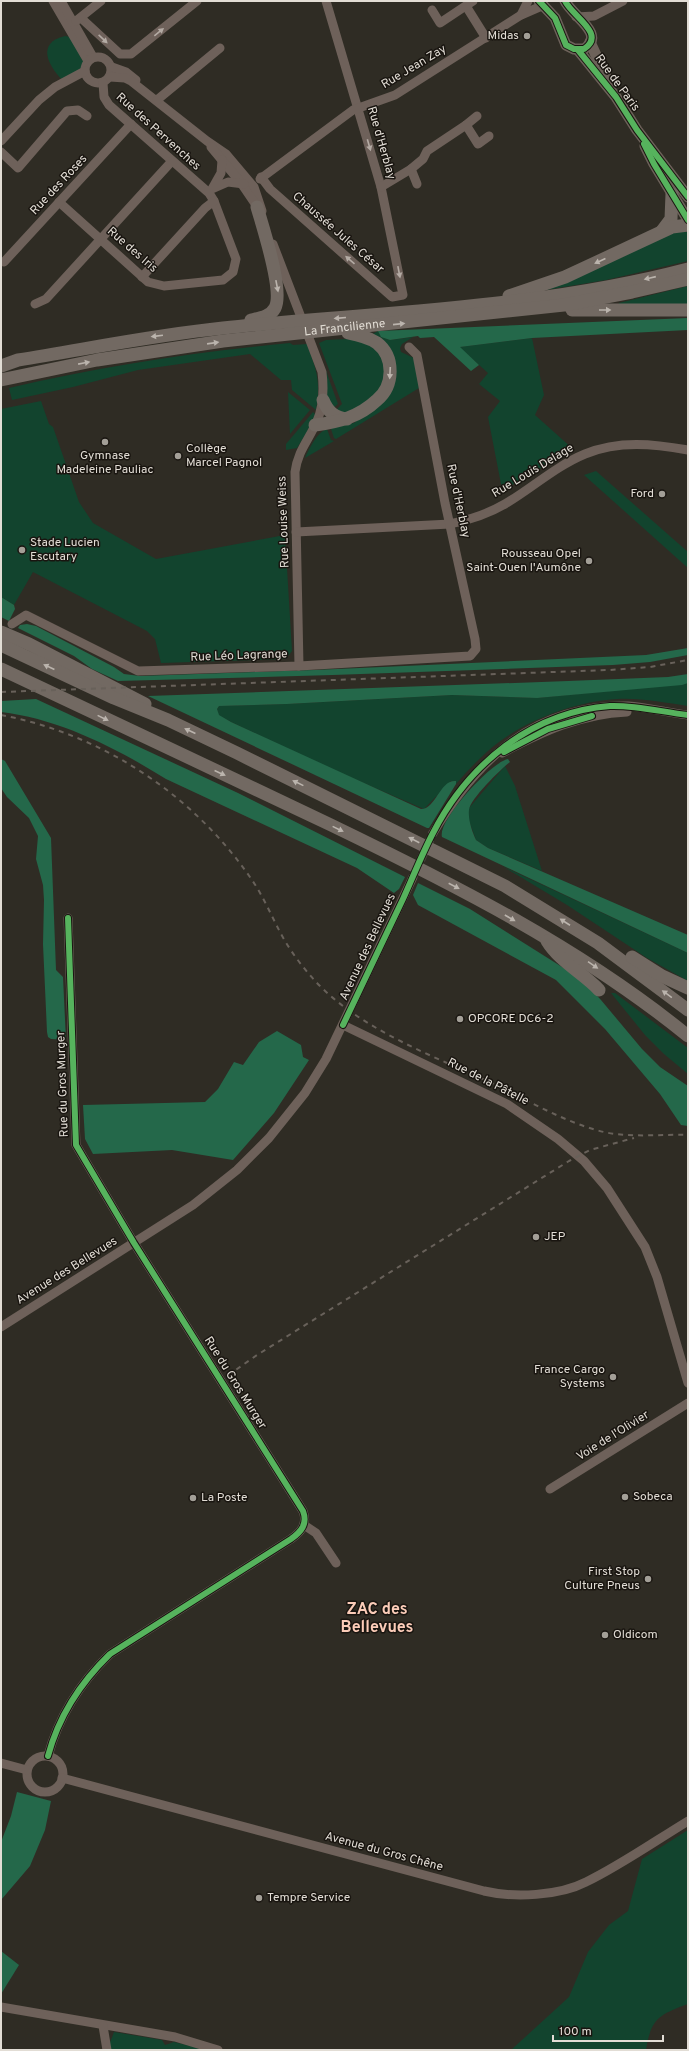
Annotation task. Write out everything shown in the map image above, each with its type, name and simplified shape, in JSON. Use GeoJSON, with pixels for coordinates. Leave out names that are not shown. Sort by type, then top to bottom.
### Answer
{"type":"FeatureCollection","features":[{"type":"Feature","properties":{"kind":"highway"},"geometry":{"type":"LineString","coordinates":[[660,232],[671,219],[672,194]]}},
{"type":"Feature","properties":{"kind":"highway"},"geometry":{"type":"LineString","coordinates":[[224,328],[267,316],[272,312],[278,302],[278,286],[257,207]]}},
{"type":"Feature","properties":{"kind":"highway"},"geometry":{"type":"LineString","coordinates":[[476,305],[565,277],[660,232],[676,226],[688,225]]}},
{"type":"Feature","properties":{"kind":"highway","name":"La Francilienne"},"geometry":{"type":"LineString","coordinates":[[1,365],[18,360],[94,346],[224,328],[314,327],[574,293],[633,282],[688,268]]}},
{"type":"Feature","properties":{"kind":"highway","name":"La Francilienne"},"geometry":{"type":"LineString","coordinates":[[314,327],[332,331],[524,310],[604,298],[688,279]]}},
{"type":"Feature","properties":{"kind":"highway"},"geometry":{"type":"LineString","coordinates":[[524,310],[688,310]]}},
{"type":"Feature","properties":{"kind":"highway","name":"La Francilienne"},"geometry":{"type":"LineString","coordinates":[[1,380],[154,350],[224,341],[296,328]]}},
{"type":"Feature","properties":{"kind":"highway"},"geometry":{"type":"LineString","coordinates":[[315,425],[347,419],[368,408],[381,396],[389,381],[390,366],[381,347],[370,339],[332,331]]}},
{"type":"Feature","properties":{"kind":"highway"},"geometry":{"type":"LineString","coordinates":[[1,388],[46,370]]}},
{"type":"Feature","properties":{"kind":"highway"},"geometry":{"type":"LineString","coordinates":[[323,400],[334,415],[347,419]]}},
{"type":"Feature","properties":{"kind":"highway"},"geometry":{"type":"LineString","coordinates":[[5,627],[22,637],[29,644],[104,683],[137,698],[168,720]]}},
{"type":"Feature","properties":{"kind":"highway"},"geometry":{"type":"LineString","coordinates":[[1,645],[114,698],[168,720],[492,879],[558,917],[598,943],[688,1010]]}},
{"type":"Feature","properties":{"kind":"highway"},"geometry":{"type":"LineString","coordinates":[[1,669],[390,854],[477,898],[599,969],[640,998],[688,1036]]}},
{"type":"Feature","properties":{"kind":"highway"},"geometry":{"type":"LineString","coordinates":[[546,939],[554,953],[585,976],[600,990]]}},
{"type":"Feature","properties":{"kind":"highway"},"geometry":{"type":"LineString","coordinates":[[598,943],[606,941],[662,976],[688,988]]}},
{"type":"Feature","properties":{"kind":"main road","name":"Rue de Paris"},"geometry":{"type":"LineString","coordinates":[[565,1],[576,17],[588,26],[591,37],[616,97]]}},
{"type":"Feature","properties":{"kind":"main road","name":"Rue de Paris"},"geometry":{"type":"LineString","coordinates":[[542,3],[555,18],[564,43],[571,48],[578,50],[586,48],[591,37]]}},
{"type":"Feature","properties":{"kind":"main road","name":"Rue de Paris"},"geometry":{"type":"LineString","coordinates":[[578,50],[616,97],[637,130],[688,197]]}},
{"type":"Feature","properties":{"kind":"main road","name":"Rue de Paris"},"geometry":{"type":"LineString","coordinates":[[637,130],[654,164],[688,220]]}},
{"type":"Feature","properties":{"kind":"street"},"geometry":{"type":"LineString","coordinates":[[53,1],[73,21],[120,54],[128,56],[197,1]]}},
{"type":"Feature","properties":{"kind":"street"},"geometry":{"type":"LineString","coordinates":[[61,1],[73,21],[91,59],[86,75]]}},
{"type":"Feature","properties":{"kind":"street"},"geometry":{"type":"LineString","coordinates":[[73,21],[101,1]]}},
{"type":"Feature","properties":{"kind":"street","name":"Rue d'Herblay"},"geometry":{"type":"LineString","coordinates":[[326,1],[359,108],[381,187],[403,295]]}},
{"type":"Feature","properties":{"kind":"street"},"geometry":{"type":"LineString","coordinates":[[521,15],[528,1]]}},
{"type":"Feature","properties":{"kind":"street"},"geometry":{"type":"LineString","coordinates":[[576,17],[597,14],[623,1]]}},
{"type":"Feature","properties":{"kind":"street"},"geometry":{"type":"LineString","coordinates":[[432,10],[440,23],[469,3],[486,38]]}},
{"type":"Feature","properties":{"kind":"street","name":"Rue Jean Zay"},"geometry":{"type":"LineString","coordinates":[[252,180],[353,110],[395,95],[542,3]]}},
{"type":"Feature","properties":{"kind":"street"},"geometry":{"type":"LineString","coordinates":[[591,37],[597,14]]}},
{"type":"Feature","properties":{"kind":"street"},"geometry":{"type":"LineString","coordinates":[[157,100],[220,48]]}},
{"type":"Feature","properties":{"kind":"street"},"geometry":{"type":"LineString","coordinates":[[86,75],[92,82],[107,80],[112,67],[108,60],[101,57],[91,59]]}},
{"type":"Feature","properties":{"kind":"street","name":"Chaussée Jules César"},"geometry":{"type":"LineString","coordinates":[[112,67],[133,76],[146,92]]}},
{"type":"Feature","properties":{"kind":"street"},"geometry":{"type":"LineString","coordinates":[[1,141],[39,100],[55,87],[86,75]]}},
{"type":"Feature","properties":{"kind":"street","name":"Chaussée Jules César"},"geometry":{"type":"LineString","coordinates":[[107,80],[125,78],[157,100],[207,141],[226,154],[252,180],[257,207],[264,219]]}},
{"type":"Feature","properties":{"kind":"street","name":"Rue des Pervenches"},"geometry":{"type":"LineString","coordinates":[[107,80],[106,101],[172,161],[212,194]]}},
{"type":"Feature","properties":{"kind":"street"},"geometry":{"type":"LineString","coordinates":[[1,152],[18,168],[67,111],[78,110],[87,116]]}},
{"type":"Feature","properties":{"kind":"street"},"geometry":{"type":"LineString","coordinates":[[381,187],[411,169],[423,159],[427,151],[477,116]]}},
{"type":"Feature","properties":{"kind":"street","name":"Rue des Roses"},"geometry":{"type":"LineString","coordinates":[[4,262],[131,124]]}},
{"type":"Feature","properties":{"kind":"street"},"geometry":{"type":"LineString","coordinates":[[466,125],[478,144],[490,136]]}},
{"type":"Feature","properties":{"kind":"street","name":"Chaussée Jules César"},"geometry":{"type":"LineString","coordinates":[[207,141],[230,170],[270,189],[392,297],[403,295]]}},
{"type":"Feature","properties":{"kind":"street"},"geometry":{"type":"LineString","coordinates":[[142,277],[205,208],[221,174],[222,160]]}},
{"type":"Feature","properties":{"kind":"street"},"geometry":{"type":"LineString","coordinates":[[35,304],[46,299],[172,161]]}},
{"type":"Feature","properties":{"kind":"street"},"geometry":{"type":"LineString","coordinates":[[411,169],[417,184]]}},
{"type":"Feature","properties":{"kind":"street"},"geometry":{"type":"LineString","coordinates":[[212,194],[228,182],[252,180]]}},
{"type":"Feature","properties":{"kind":"street","name":"Rue Louise Weiss"},"geometry":{"type":"LineString","coordinates":[[252,180],[264,219],[322,372],[323,400],[315,425],[300,450],[295,466],[299,666]]}},
{"type":"Feature","properties":{"kind":"street","name":"Rue des Iris"},"geometry":{"type":"LineString","coordinates":[[59,202],[148,282],[164,286],[223,280],[233,272],[236,259],[212,194]]}},
{"type":"Feature","properties":{"kind":"street","name":"Rue d'Herblay"},"geometry":{"type":"LineString","coordinates":[[409,347],[417,355],[450,524],[476,645],[473,653],[466,658]]}},
{"type":"Feature","properties":{"kind":"street","name":"Rue Louis Delage"},"geometry":{"type":"LineString","coordinates":[[296,532],[450,524],[472,519],[504,505],[574,459],[596,450],[618,445],[642,444],[688,450]]}},
{"type":"Feature","properties":{"kind":"street","name":"Rue Léo Lagrange"},"geometry":{"type":"LineString","coordinates":[[5,627],[26,615],[138,671],[299,666],[466,658]]}},
{"type":"Feature","properties":{"kind":"street"},"geometry":{"type":"LineString","coordinates":[[433,832],[457,796],[487,762],[538,734],[569,722],[609,713],[656,711],[688,715]]}},
{"type":"Feature","properties":{"kind":"street","name":"Avenue des Bellevues"},"geometry":{"type":"LineString","coordinates":[[1,1327],[134,1243],[212,1191],[255,1153],[280,1125],[305,1093],[326,1059],[413,877]]}},
{"type":"Feature","properties":{"kind":"street","name":"Rue du Gros Murger"},"geometry":{"type":"LineString","coordinates":[[68,918],[76,1145],[134,1243],[303,1512],[305,1516],[304,1525]]}},
{"type":"Feature","properties":{"kind":"street","name":"Rue de la Pâtelle"},"geometry":{"type":"LineString","coordinates":[[343,1025],[507,1104],[558,1138],[584,1161],[607,1188],[645,1247],[657,1277],[688,1383]]}},
{"type":"Feature","properties":{"kind":"street","name":"Voie de l'Olivier"},"geometry":{"type":"LineString","coordinates":[[550,1489],[688,1403]]}},
{"type":"Feature","properties":{"kind":"street"},"geometry":{"type":"LineString","coordinates":[[48,1756],[60,1721],[75,1693],[93,1670],[110,1654],[291,1538],[301,1530],[304,1525],[316,1534],[336,1563]]}},
{"type":"Feature","properties":{"kind":"street"},"geometry":{"type":"LineString","coordinates":[[48,1756],[60,1764],[62,1778],[55,1788],[47,1792],[39,1791],[29,1783],[26,1770],[30,1763],[36,1758],[48,1756]]}},
{"type":"Feature","properties":{"kind":"street"},"geometry":{"type":"LineString","coordinates":[[1,1763],[26,1770]]}},
{"type":"Feature","properties":{"kind":"street","name":"Avenue du Gros Chêne"},"geometry":{"type":"LineString","coordinates":[[62,1778],[484,1891],[514,1894],[551,1893],[585,1883],[688,1821]]}},
{"type":"Feature","properties":{"kind":"street"},"geometry":{"type":"LineString","coordinates":[[1,2007],[103,2026],[176,2037],[218,2050]]}},
{"type":"Feature","properties":{"kind":"street"},"geometry":{"type":"LineString","coordinates":[[103,2026],[107,2050]]}},
{"type":"Feature","properties":{"kind":"green space"},"geometry":{"type":"Polygon","coordinates":[[[65,36],[70,37],[83,61],[83,68],[62,80],[52,68],[47,55],[50,44],[56,39],[65,36]]]}},
{"type":"Feature","properties":{"kind":"green space"},"geometry":{"type":"Polygon","coordinates":[[[673,232],[688,232],[688,261],[606,280],[546,290],[673,232]]]}},
{"type":"Feature","properties":{"kind":"green space"},"geometry":{"type":"Polygon","coordinates":[[[688,286],[688,305],[619,305],[619,303],[688,286]]]}},
{"type":"Feature","properties":{"kind":"green space"},"geometry":{"type":"Polygon","coordinates":[[[688,318],[688,330],[532,338],[460,347],[479,365],[471,371],[434,337],[420,338],[418,336],[390,340],[381,337],[378,331],[688,318]]]}},
{"type":"Feature","properties":{"kind":"green space"},"geometry":{"type":"Polygon","coordinates":[[[378,331],[381,337],[390,340],[413,337],[402,344],[400,348],[401,352],[414,358],[419,388],[336,439],[334,438],[330,426],[354,423],[393,385],[371,335],[378,331]]]}},
{"type":"Feature","properties":{"kind":"green space"},"geometry":{"type":"Polygon","coordinates":[[[532,338],[544,395],[535,415],[573,449],[504,490],[501,484],[488,417],[500,401],[479,384],[488,373],[459,347],[532,338]]]}},
{"type":"Feature","properties":{"kind":"green space"},"geometry":{"type":"Polygon","coordinates":[[[347,339],[367,343],[378,351],[384,363],[385,376],[381,389],[371,399],[349,413],[334,412],[342,404],[319,343],[326,340],[347,339]]]}},
{"type":"Feature","properties":{"kind":"green space"},"geometry":{"type":"Polygon","coordinates":[[[290,343],[293,345],[307,344],[318,384],[316,410],[292,390],[291,380],[281,380],[250,354],[138,370],[73,387],[12,400],[9,388],[114,366],[219,351],[290,343]]]}},
{"type":"Feature","properties":{"kind":"green space"},"geometry":{"type":"Polygon","coordinates":[[[325,368],[338,404],[332,409],[327,400],[325,368]]]}},
{"type":"Feature","properties":{"kind":"green space"},"geometry":{"type":"Polygon","coordinates":[[[288,392],[310,410],[290,434],[288,392]]]}},
{"type":"Feature","properties":{"kind":"green space"},"geometry":{"type":"Polygon","coordinates":[[[41,401],[49,424],[53,427],[79,502],[93,523],[156,559],[285,535],[292,651],[286,659],[161,663],[155,639],[147,631],[33,572],[14,605],[1,597],[1,409],[41,401]]]}},
{"type":"Feature","properties":{"kind":"green space"},"geometry":{"type":"Polygon","coordinates":[[[313,412],[316,415],[297,448],[286,450],[286,444],[313,412]]]}},
{"type":"Feature","properties":{"kind":"green space"},"geometry":{"type":"Polygon","coordinates":[[[327,429],[331,440],[334,441],[305,458],[317,437],[327,429]]]}},
{"type":"Feature","properties":{"kind":"green space"},"geometry":{"type":"Polygon","coordinates":[[[596,471],[688,552],[688,568],[584,475],[596,471]]]}},
{"type":"Feature","properties":{"kind":"green space"},"geometry":{"type":"Polygon","coordinates":[[[1,597],[14,605],[15,609],[9,621],[1,617],[1,597]]]}},
{"type":"Feature","properties":{"kind":"green space"},"geometry":{"type":"Polygon","coordinates":[[[27,624],[36,626],[114,667],[124,674],[140,676],[315,670],[646,655],[688,648],[688,655],[650,662],[613,665],[118,681],[92,669],[74,656],[18,628],[20,625],[27,624]]]}},
{"type":"Feature","properties":{"kind":"green space"},"geometry":{"type":"Polygon","coordinates":[[[688,674],[688,683],[682,685],[537,698],[452,695],[287,704],[219,706],[217,709],[219,715],[231,722],[421,809],[426,808],[431,804],[446,785],[456,781],[456,784],[429,828],[148,696],[668,677],[688,674]]]}},
{"type":"Feature","properties":{"kind":"green space"},"geometry":{"type":"Polygon","coordinates":[[[688,683],[688,706],[645,700],[603,700],[571,707],[525,725],[499,742],[487,752],[456,784],[456,782],[451,781],[424,809],[322,765],[231,722],[218,715],[217,709],[219,706],[287,704],[452,695],[537,698],[688,683]]]}},
{"type":"Feature","properties":{"kind":"green space"},"geometry":{"type":"Polygon","coordinates":[[[36,699],[238,793],[405,877],[399,889],[394,893],[357,868],[166,779],[127,756],[87,736],[45,721],[1,712],[1,701],[36,699]]]}},
{"type":"Feature","properties":{"kind":"green space"},"geometry":{"type":"Polygon","coordinates":[[[1,759],[5,761],[51,838],[56,970],[63,977],[66,1040],[51,1039],[48,1037],[47,1032],[43,944],[44,900],[43,885],[36,859],[38,836],[29,818],[7,797],[1,788],[1,759]]]}},
{"type":"Feature","properties":{"kind":"green space"},"geometry":{"type":"Polygon","coordinates":[[[508,759],[510,762],[486,784],[469,810],[469,818],[476,840],[488,848],[688,935],[688,953],[442,837],[443,829],[448,818],[467,793],[490,770],[508,759]]]}},
{"type":"Feature","properties":{"kind":"green space"},"geometry":{"type":"Polygon","coordinates":[[[505,766],[515,786],[542,871],[488,848],[476,840],[468,818],[469,808],[505,766]]]}},
{"type":"Feature","properties":{"kind":"green space"},"geometry":{"type":"Polygon","coordinates":[[[502,866],[688,953],[688,981],[647,958],[567,905],[502,866]]]}},
{"type":"Feature","properties":{"kind":"green space"},"geometry":{"type":"Polygon","coordinates":[[[418,883],[470,909],[585,983],[642,1049],[660,1067],[688,1086],[688,1126],[681,1125],[660,1094],[605,1029],[556,980],[418,905],[413,895],[418,883]]]}},
{"type":"Feature","properties":{"kind":"green space"},"geometry":{"type":"Polygon","coordinates":[[[611,993],[615,993],[688,1048],[688,1074],[664,1054],[645,1035],[611,993]]]}},
{"type":"Feature","properties":{"kind":"green space"},"geometry":{"type":"Polygon","coordinates":[[[277,1031],[301,1045],[303,1057],[309,1060],[274,1113],[233,1160],[172,1150],[93,1154],[85,1139],[83,1105],[205,1102],[218,1089],[234,1062],[243,1065],[259,1042],[277,1031]]]}},
{"type":"Feature","properties":{"kind":"green space"},"geometry":{"type":"Polygon","coordinates":[[[17,1792],[51,1801],[45,1830],[30,1866],[1,1900],[1,1842],[11,1816],[17,1792]]]}},
{"type":"Feature","properties":{"kind":"green space"},"geometry":{"type":"Polygon","coordinates":[[[688,1830],[688,2004],[669,2011],[658,2020],[650,2031],[646,2050],[511,2050],[569,1997],[588,1952],[609,1925],[628,1911],[642,1859],[688,1830]]]}},
{"type":"Feature","properties":{"kind":"green space"},"geometry":{"type":"Polygon","coordinates":[[[1,1951],[19,1965],[1,1994],[1,1951]]]}},
{"type":"Feature","properties":{"kind":"green space"},"geometry":{"type":"Polygon","coordinates":[[[114,2032],[162,2040],[165,2045],[174,2042],[208,2050],[111,2050],[109,2045],[114,2032]]]}},
{"type":"Feature","properties":{"kind":"tunnel"},"geometry":{"type":"LineString","coordinates":[[415,872],[433,833]]}},
{"type":"Feature","properties":{"kind":"railway"},"geometry":{"type":"LineString","coordinates":[[1,692],[609,670],[650,667],[688,660]]}},
{"type":"Feature","properties":{"kind":"railway"},"geometry":{"type":"LineString","coordinates":[[1,715],[38,724],[75,737],[110,753],[143,773],[174,795],[203,821],[229,849],[256,886],[288,946],[317,983],[335,1000],[378,1029],[401,1042],[496,1085],[549,1112],[590,1128],[624,1135],[688,1135]]}},
{"type":"Feature","properties":{"kind":"railway"},"geometry":{"type":"LineString","coordinates":[[220,1381],[257,1355],[569,1161],[590,1150],[634,1138]]}},
{"type":"Feature","properties":{"kind":"cycle path"},"geometry":{"type":"LineString","coordinates":[[539,1],[555,18],[566,45],[574,49],[584,49],[590,43],[592,37],[590,31],[565,1]]}},
{"type":"Feature","properties":{"kind":"cycle path"},"geometry":{"type":"LineString","coordinates":[[578,50],[616,97],[637,130],[688,197]]}},
{"type":"Feature","properties":{"kind":"cycle path"},"geometry":{"type":"LineString","coordinates":[[644,144],[654,164],[688,220]]}},
{"type":"Feature","properties":{"kind":"cycle path"},"geometry":{"type":"LineString","coordinates":[[343,1025],[403,899],[421,857],[447,808],[464,785],[505,746],[529,731],[554,719],[581,710],[620,706],[688,715]]}},
{"type":"Feature","properties":{"kind":"cycle path"},"geometry":{"type":"LineString","coordinates":[[504,752],[548,729],[592,716]]}},
{"type":"Feature","properties":{"kind":"cycle path"},"geometry":{"type":"LineString","coordinates":[[48,1756],[58,1727],[72,1700],[89,1676],[110,1654],[291,1539],[301,1530],[305,1520],[303,1511],[134,1243],[76,1145],[68,918]]}},
{"type":"Feature","properties":{"kind":"place","name":"Midas"},"geometry":{"type":"Point","coordinates":[527,36]}},
{"type":"Feature","properties":{"kind":"place","name":"Gymnase Madeleine Pauliac"},"geometry":{"type":"Point","coordinates":[105,442]}},
{"type":"Feature","properties":{"kind":"place","name":"Collège Marcel Pagnol"},"geometry":{"type":"Point","coordinates":[178,456]}},
{"type":"Feature","properties":{"kind":"place","name":"Ford"},"geometry":{"type":"Point","coordinates":[662,494]}},
{"type":"Feature","properties":{"kind":"place","name":"Stade Lucien Escutary"},"geometry":{"type":"Point","coordinates":[22,550]}},
{"type":"Feature","properties":{"kind":"place","name":"Rousseau Opel Saint-Ouen l'Aumône"},"geometry":{"type":"Point","coordinates":[589,561]}},
{"type":"Feature","properties":{"kind":"place","name":"OPCORE DC6-2"},"geometry":{"type":"Point","coordinates":[460,1019]}},
{"type":"Feature","properties":{"kind":"place","name":"JEP"},"geometry":{"type":"Point","coordinates":[536,1237]}},
{"type":"Feature","properties":{"kind":"place","name":"France Cargo Systems"},"geometry":{"type":"Point","coordinates":[613,1377]}},
{"type":"Feature","properties":{"kind":"place","name":"Sobeca"},"geometry":{"type":"Point","coordinates":[625,1497]}},
{"type":"Feature","properties":{"kind":"place","name":"La Poste"},"geometry":{"type":"Point","coordinates":[193,1498]}},
{"type":"Feature","properties":{"kind":"place","name":"First Stop Culture Pneus"},"geometry":{"type":"Point","coordinates":[648,1579]}},
{"type":"Feature","properties":{"kind":"place","name":"Oldicom"},"geometry":{"type":"Point","coordinates":[605,1635]}},
{"type":"Feature","properties":{"kind":"place","name":"Tempre Service"},"geometry":{"type":"Point","coordinates":[259,1898]}},
{"type":"Feature","properties":{"kind":"district","name":"ZAC des Bellevues"},"geometry":{"type":"Point","coordinates":[377,1619]}}]}
